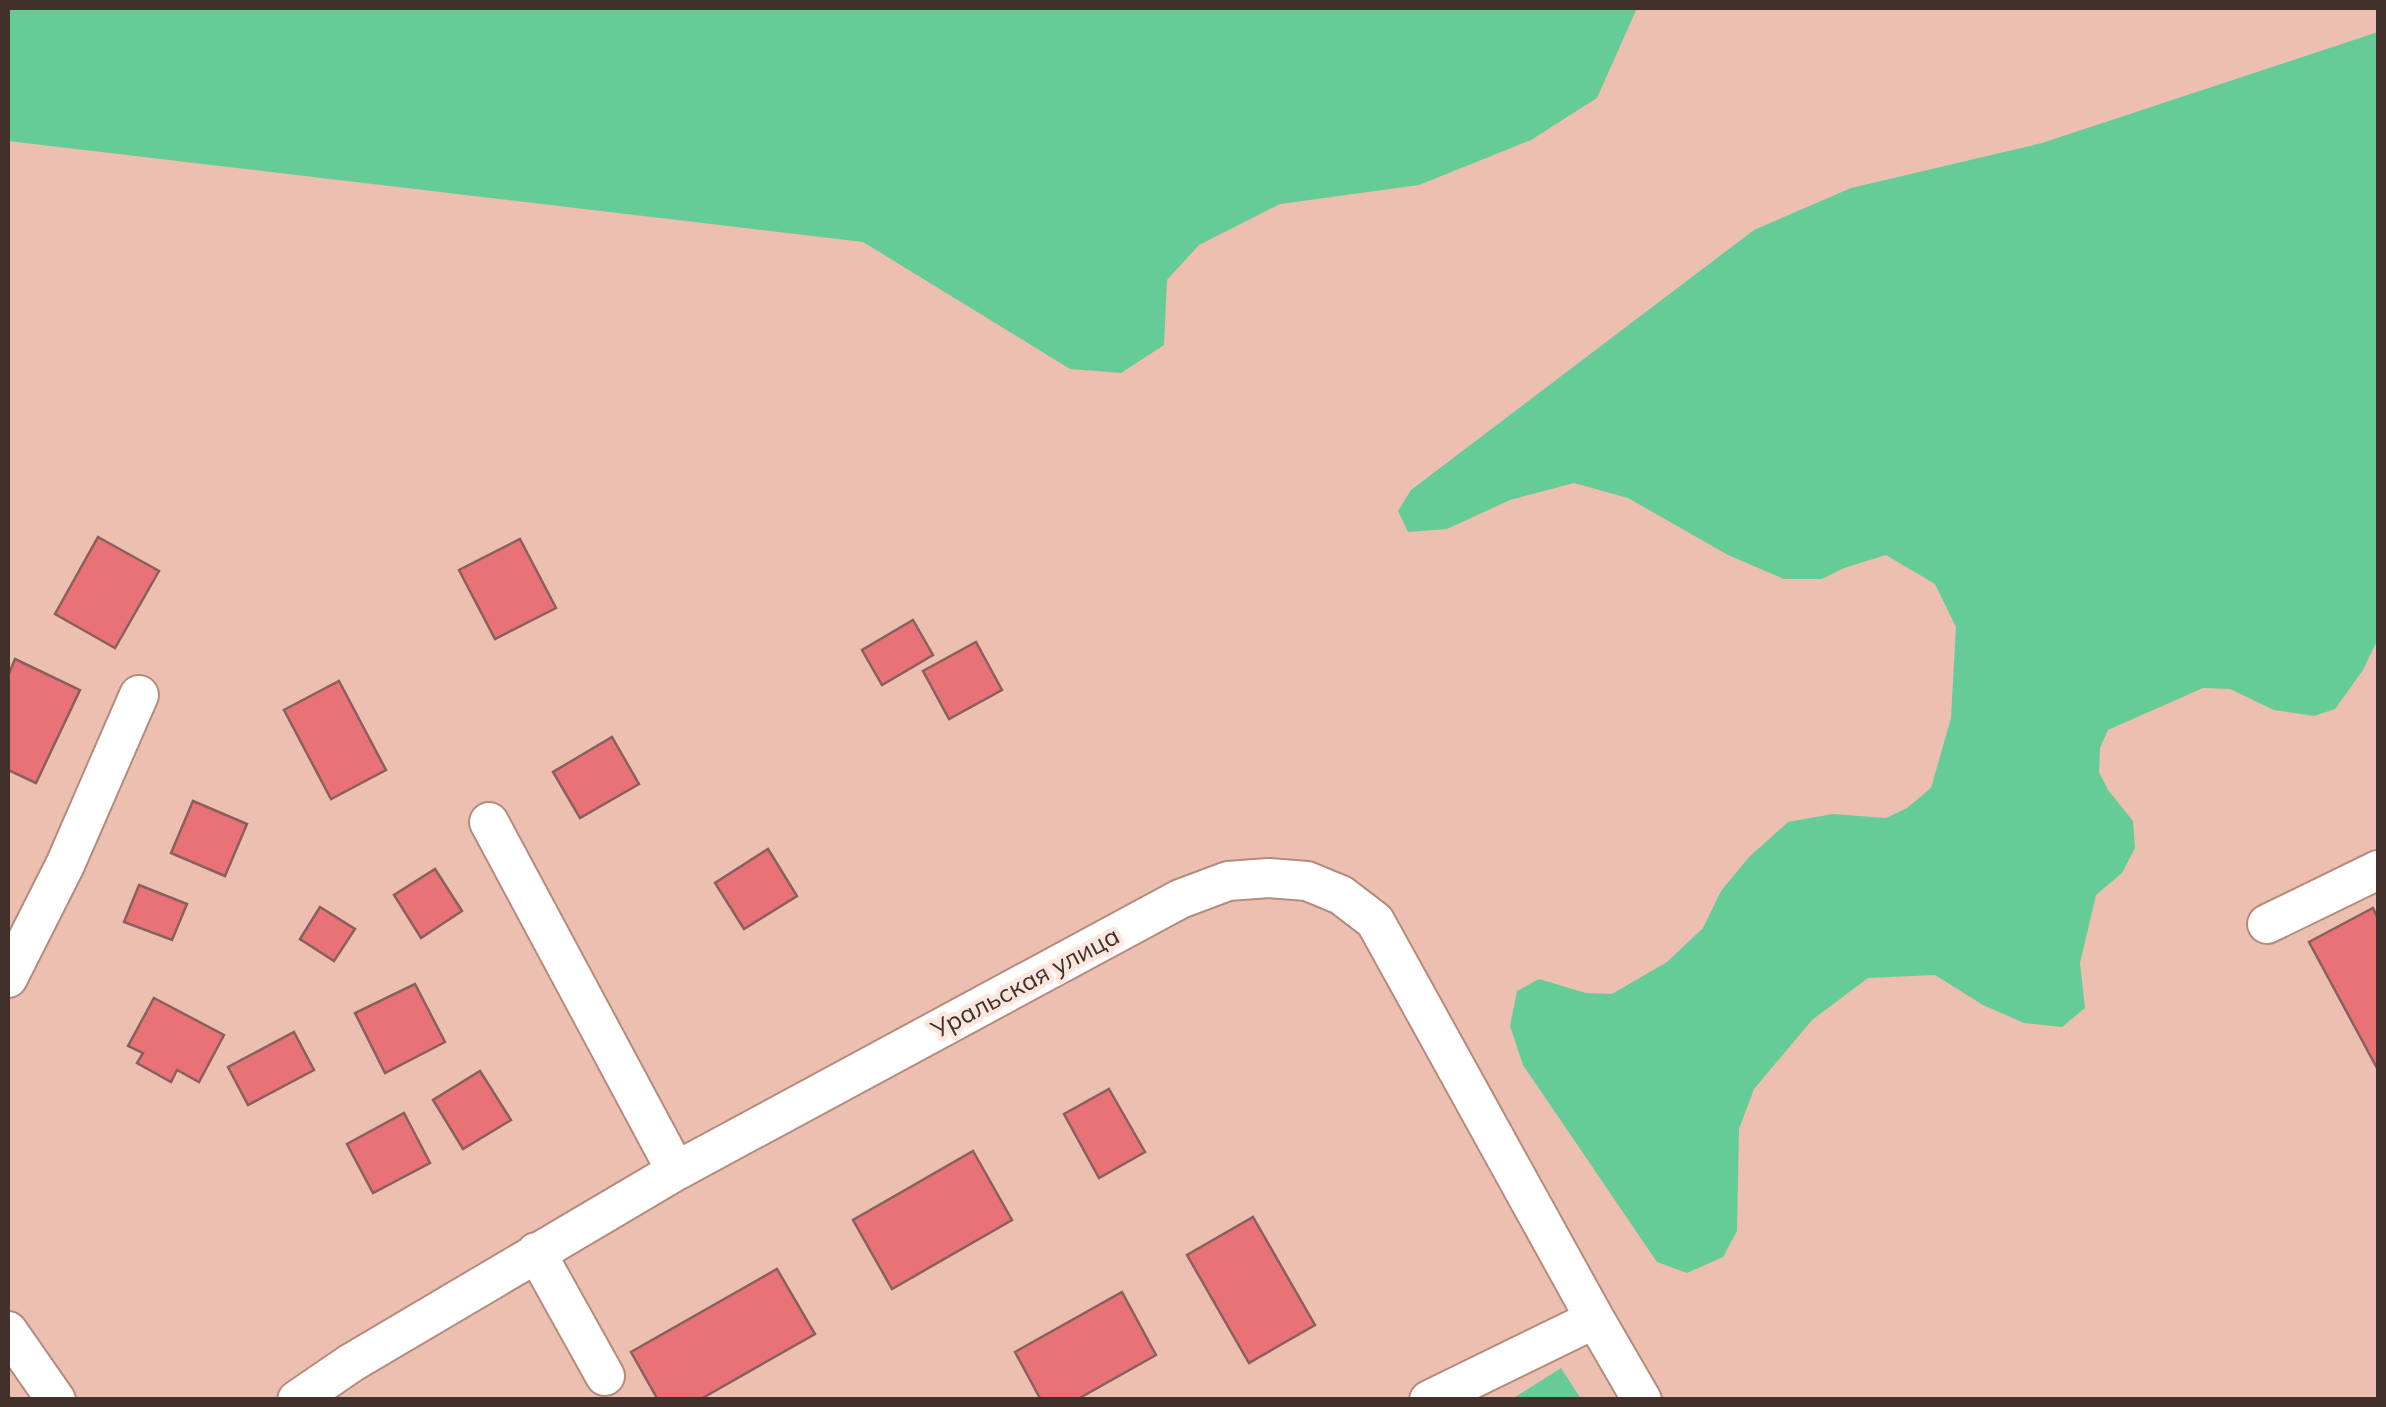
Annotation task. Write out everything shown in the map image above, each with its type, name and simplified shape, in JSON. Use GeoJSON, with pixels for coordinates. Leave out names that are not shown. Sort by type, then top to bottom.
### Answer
{"type":"FeatureCollection","features":[{"type":"Feature","properties":{"kind":"street"},"geometry":{"type":"LineString","coordinates":[[8,978],[65,865],[139,695]]}},
{"type":"Feature","properties":{"kind":"street"},"geometry":{"type":"LineString","coordinates":[[488,822],[676,1171]]}},
{"type":"Feature","properties":{"kind":"street"},"geometry":{"type":"LineString","coordinates":[[2267,924],[2378,870]]}},
{"type":"Feature","properties":{"kind":"street","name":"Уральская улица"},"geometry":{"type":"LineString","coordinates":[[297,1400],[351,1363],[676,1171],[1180,898],[1228,880],[1270,878],[1308,881],[1342,895],[1375,921],[1642,1400]]}},
{"type":"Feature","properties":{"kind":"street"},"geometry":{"type":"LineString","coordinates":[[536,1252],[605,1376]]}},
{"type":"Feature","properties":{"kind":"street"},"geometry":{"type":"LineString","coordinates":[[1429,1400],[1594,1319]]}},
{"type":"Feature","properties":{"kind":"street"},"geometry":{"type":"LineString","coordinates":[[8,1330],[56,1400]]}},
{"type":"Feature","properties":{"kind":"green space"},"geometry":{"type":"Polygon","coordinates":[[[8,8],[1637,8],[1597,98],[1531,140],[1419,185],[1280,204],[1199,245],[1167,280],[1164,345],[1121,373],[1070,369],[863,242],[8,141],[8,8]]]}},
{"type":"Feature","properties":{"kind":"green space"},"geometry":{"type":"Polygon","coordinates":[[[2378,32],[2378,639],[2363,670],[2335,709],[2314,716],[2274,710],[2230,689],[2203,688],[2108,730],[2100,748],[2099,772],[2133,821],[2135,848],[2122,873],[2096,895],[2080,963],[2085,1008],[2062,1027],[2024,1023],[1983,1005],[1935,975],[1868,978],[1812,1020],[1754,1089],[1739,1129],[1737,1231],[1723,1257],[1687,1273],[1657,1262],[1523,1065],[1510,1026],[1517,991],[1539,979],[1586,993],[1612,994],[1667,962],[1703,928],[1721,891],[1749,857],[1788,822],[1833,814],[1886,818],[1907,808],[1931,788],[1951,718],[1956,627],[1935,584],[1886,555],[1822,579],[1784,579],[1728,555],[1628,498],[1574,483],[1510,500],[1447,529],[1408,532],[1398,511],[1411,490],[1754,230],[1851,188],[2042,143],[2378,32]]]}},
{"type":"Feature","properties":{"kind":"green space"},"geometry":{"type":"Polygon","coordinates":[[[1561,1368],[1581,1399],[1512,1399],[1561,1368]]]}},
{"type":"Feature","properties":{"kind":"building"},"geometry":{"type":"Polygon","coordinates":[[[98,537],[159,571],[115,648],[55,614],[98,537]]]}},
{"type":"Feature","properties":{"kind":"building"},"geometry":{"type":"Polygon","coordinates":[[[520,539],[556,608],[495,639],[459,570],[520,539]]]}},
{"type":"Feature","properties":{"kind":"building"},"geometry":{"type":"Polygon","coordinates":[[[913,620],[933,655],[882,685],[862,650],[913,620]]]}},
{"type":"Feature","properties":{"kind":"building"},"geometry":{"type":"Polygon","coordinates":[[[976,642],[1002,690],[949,719],[923,671],[976,642]]]}},
{"type":"Feature","properties":{"kind":"building"},"geometry":{"type":"Polygon","coordinates":[[[15,659],[80,690],[36,783],[8,770],[8,676],[15,659]]]}},
{"type":"Feature","properties":{"kind":"building"},"geometry":{"type":"Polygon","coordinates":[[[339,681],[386,770],[331,799],[284,710],[339,681]]]}},
{"type":"Feature","properties":{"kind":"building"},"geometry":{"type":"Polygon","coordinates":[[[612,737],[639,784],[580,818],[553,772],[612,737]]]}},
{"type":"Feature","properties":{"kind":"building"},"geometry":{"type":"Polygon","coordinates":[[[193,801],[247,824],[225,876],[171,853],[193,801]]]}},
{"type":"Feature","properties":{"kind":"building"},"geometry":{"type":"Polygon","coordinates":[[[768,849],[797,896],[744,929],[715,883],[768,849]]]}},
{"type":"Feature","properties":{"kind":"building"},"geometry":{"type":"Polygon","coordinates":[[[435,869],[462,911],[421,938],[394,895],[435,869]]]}},
{"type":"Feature","properties":{"kind":"building"},"geometry":{"type":"Polygon","coordinates":[[[139,885],[187,904],[172,940],[124,922],[139,885]]]}},
{"type":"Feature","properties":{"kind":"building"},"geometry":{"type":"Polygon","coordinates":[[[320,907],[355,929],[334,961],[300,939],[320,907]]]}},
{"type":"Feature","properties":{"kind":"building"},"geometry":{"type":"Polygon","coordinates":[[[2373,908],[2378,919],[2378,1070],[2309,942],[2373,908]]]}},
{"type":"Feature","properties":{"kind":"building"},"geometry":{"type":"Polygon","coordinates":[[[415,984],[445,1042],[385,1073],[355,1013],[415,984]]]}},
{"type":"Feature","properties":{"kind":"building"},"geometry":{"type":"Polygon","coordinates":[[[154,998],[224,1035],[199,1082],[177,1070],[171,1082],[137,1063],[143,1053],[128,1046],[154,998]]]}},
{"type":"Feature","properties":{"kind":"building"},"geometry":{"type":"Polygon","coordinates":[[[294,1032],[314,1070],[248,1105],[228,1067],[294,1032]]]}},
{"type":"Feature","properties":{"kind":"building"},"geometry":{"type":"Polygon","coordinates":[[[480,1071],[511,1120],[463,1149],[433,1100],[480,1071]]]}},
{"type":"Feature","properties":{"kind":"building"},"geometry":{"type":"Polygon","coordinates":[[[1109,1089],[1145,1152],[1099,1178],[1064,1114],[1109,1089]]]}},
{"type":"Feature","properties":{"kind":"building"},"geometry":{"type":"Polygon","coordinates":[[[404,1113],[430,1163],[373,1193],[347,1144],[404,1113]]]}},
{"type":"Feature","properties":{"kind":"building"},"geometry":{"type":"Polygon","coordinates":[[[973,1151],[1012,1220],[892,1289],[853,1220],[973,1151]]]}},
{"type":"Feature","properties":{"kind":"building"},"geometry":{"type":"Polygon","coordinates":[[[1253,1217],[1315,1325],[1249,1363],[1187,1255],[1253,1217]]]}},
{"type":"Feature","properties":{"kind":"building"},"geometry":{"type":"Polygon","coordinates":[[[777,1269],[815,1334],[699,1400],[658,1400],[631,1352],[777,1269]]]}},
{"type":"Feature","properties":{"kind":"building"},"geometry":{"type":"Polygon","coordinates":[[[1122,1292],[1156,1355],[1076,1400],[1041,1400],[1015,1352],[1122,1292]]]}}]}
